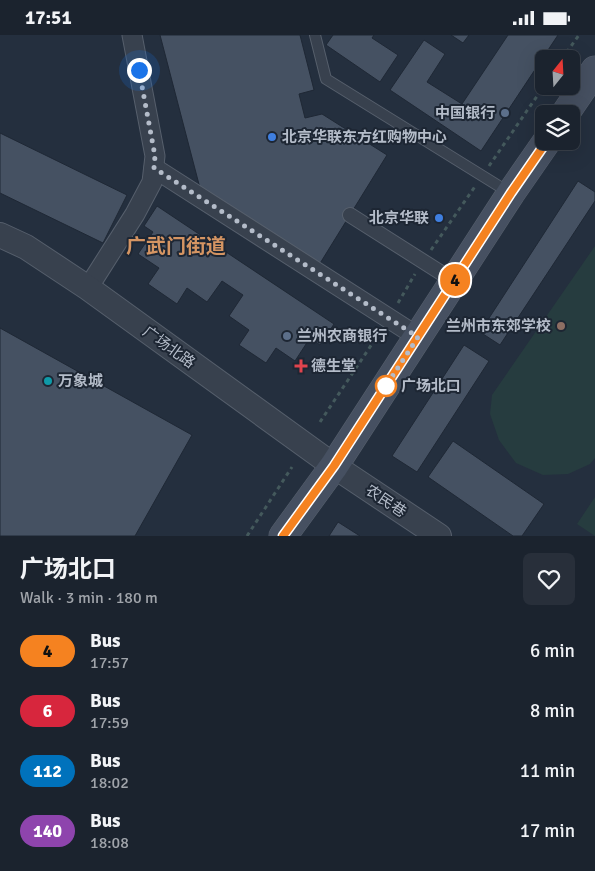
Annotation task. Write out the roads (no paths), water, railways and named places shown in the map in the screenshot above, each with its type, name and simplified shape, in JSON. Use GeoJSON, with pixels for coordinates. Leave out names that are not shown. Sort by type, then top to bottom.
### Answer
{"type":"FeatureCollection","features":[{"type":"Feature","properties":{"kind":"main road"},"geometry":{"type":"LineString","coordinates":[[571,105],[595,71]]}},
{"type":"Feature","properties":{"kind":"main road"},"geometry":{"type":"LineString","coordinates":[[283,536],[334,466],[540,150]]}},
{"type":"Feature","properties":{"kind":"street"},"geometry":{"type":"LineString","coordinates":[[88,288],[152,182],[155,156],[132,35]]}},
{"type":"Feature","properties":{"kind":"street"},"geometry":{"type":"LineString","coordinates":[[154,168],[418,337]]}},
{"type":"Feature","properties":{"kind":"street"},"geometry":{"type":"LineString","coordinates":[[350,215],[454,281]]}},
{"type":"Feature","properties":{"kind":"street","name":"广场北路"},"geometry":{"type":"LineString","coordinates":[[0,235],[26,247],[88,288],[334,466]]}},
{"type":"Feature","properties":{"kind":"street","name":"农民巷"},"geometry":{"type":"LineString","coordinates":[[334,466],[439,536]]}},
{"type":"Feature","properties":{"kind":"lane"},"geometry":{"type":"LineString","coordinates":[[315,35],[326,79],[511,193]]}},
{"type":"Feature","properties":{"kind":"place","name":"中国银行"},"geometry":{"type":"Point","coordinates":[505,113]}},
{"type":"Feature","properties":{"kind":"place","name":"北京华联东方红购物中心"},"geometry":{"type":"Point","coordinates":[272,137]}},
{"type":"Feature","properties":{"kind":"place","name":"北京华联"},"geometry":{"type":"Point","coordinates":[439,218]}},
{"type":"Feature","properties":{"kind":"place","name":"兰州市东郊学校"},"geometry":{"type":"Point","coordinates":[561,326]}},
{"type":"Feature","properties":{"kind":"place","name":"兰州农商银行"},"geometry":{"type":"Point","coordinates":[287,336]}},
{"type":"Feature","properties":{"kind":"place","name":"德生堂"},"geometry":{"type":"Point","coordinates":[301,366]}},
{"type":"Feature","properties":{"kind":"place","name":"万象城"},"geometry":{"type":"Point","coordinates":[48,381]}},
{"type":"Feature","properties":{"kind":"place","name":"广场北口"},"geometry":{"type":"Point","coordinates":[386,386]}},
{"type":"Feature","properties":{"kind":"district","name":"广武门街道"},"geometry":{"type":"Point","coordinates":[176,246]}}]}
